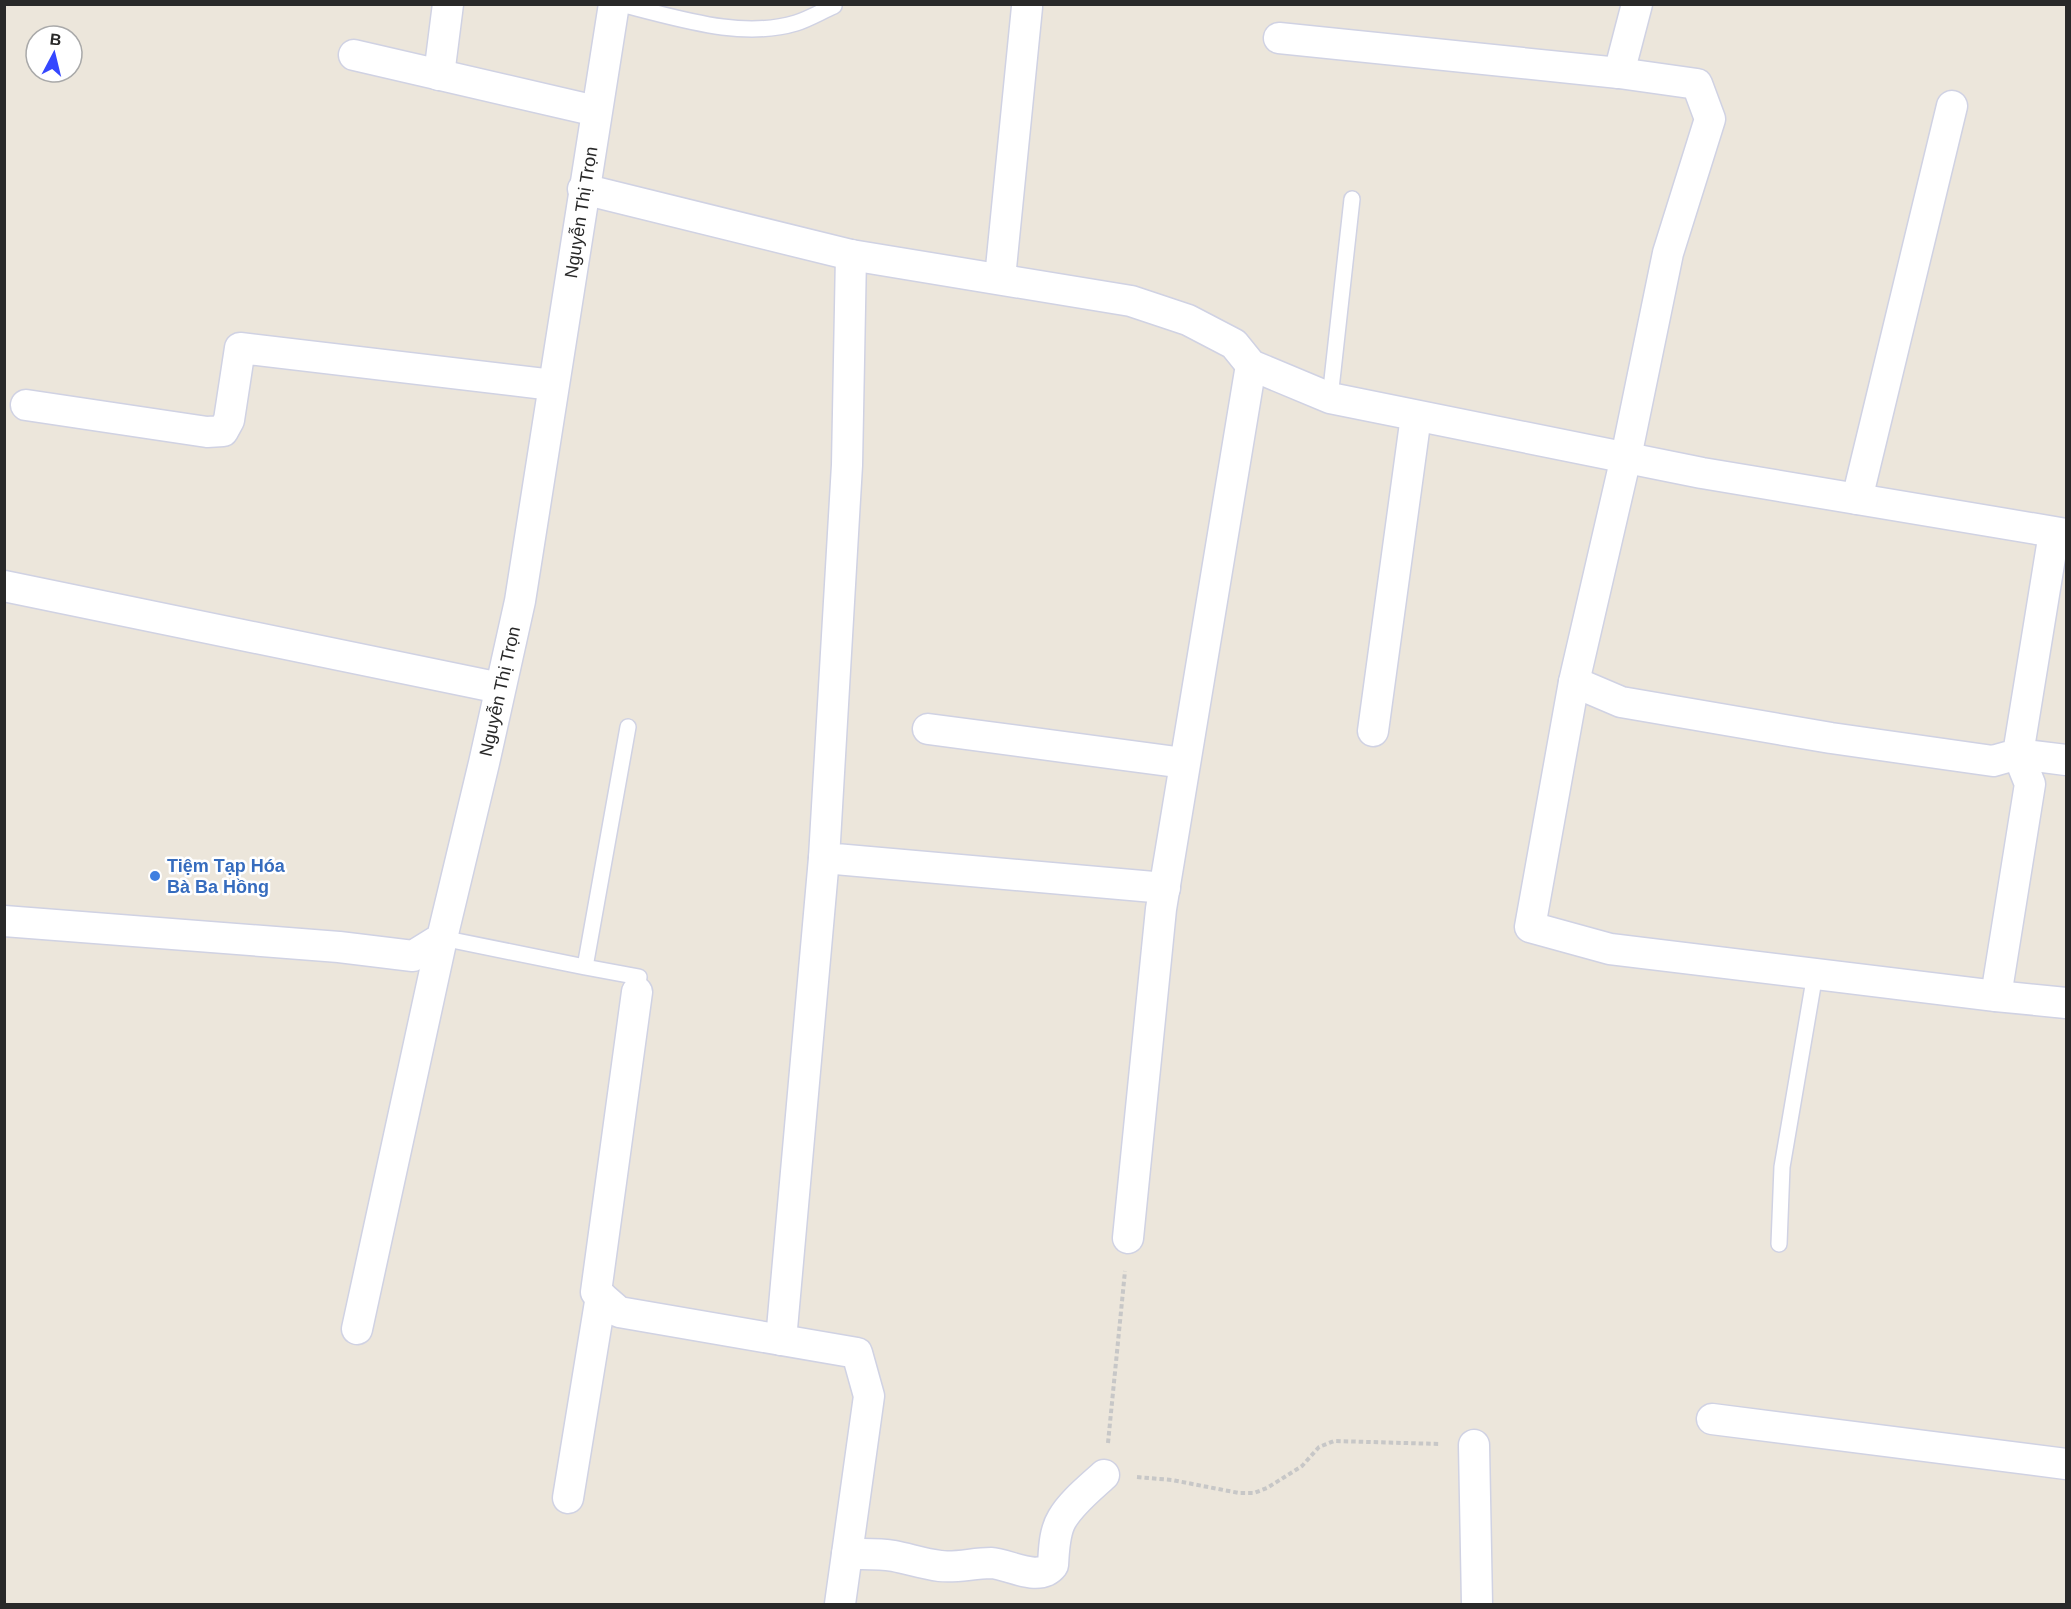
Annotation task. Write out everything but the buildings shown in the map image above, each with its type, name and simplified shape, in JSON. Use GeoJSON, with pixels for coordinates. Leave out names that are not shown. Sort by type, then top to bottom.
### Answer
{"type":"FeatureCollection","features":[{"type":"Feature","properties":{"kind":"street"},"geometry":{"type":"LineString","coordinates":[[439,75],[448,4]]}},
{"type":"Feature","properties":{"kind":"street","name":"Nguyễn Thị Trọn"},"geometry":{"type":"LineString","coordinates":[[357,1329],[442,938],[520,601],[583,189],[614,4]]}},
{"type":"Feature","properties":{"kind":"street"},"geometry":{"type":"LineString","coordinates":[[1619,73],[1637,4]]}},
{"type":"Feature","properties":{"kind":"street"},"geometry":{"type":"LineString","coordinates":[[1000,278],[1027,7]]}},
{"type":"Feature","properties":{"kind":"street"},"geometry":{"type":"LineString","coordinates":[[1279,38],[1619,73],[1697,84],[1710,119],[1668,252],[1626,458],[1574,682],[1530,927],[1610,949],[2067,1003]]}},
{"type":"Feature","properties":{"kind":"street"},"geometry":{"type":"LineString","coordinates":[[354,55],[596,111]]}},
{"type":"Feature","properties":{"kind":"street"},"geometry":{"type":"LineString","coordinates":[[1857,499],[1952,106]]}},
{"type":"Feature","properties":{"kind":"street"},"geometry":{"type":"LineString","coordinates":[[583,189],[851,255],[1000,278],[1131,302],[1188,321],[1234,344],[1251,365],[1330,398],[1702,473],[2060,533],[2018,754],[2030,784],[1996,996]]}},
{"type":"Feature","properties":{"kind":"street"},"geometry":{"type":"LineString","coordinates":[[781,1340],[824,858],[847,465],[851,255]]}},
{"type":"Feature","properties":{"kind":"street"},"geometry":{"type":"LineString","coordinates":[[26,405],[207,432],[223,431],[229,420],[240,348],[553,385]]}},
{"type":"Feature","properties":{"kind":"street"},"geometry":{"type":"LineString","coordinates":[[1128,1238],[1165,888],[1251,365]]}},
{"type":"Feature","properties":{"kind":"street"},"geometry":{"type":"LineString","coordinates":[[1373,731],[1416,416]]}},
{"type":"Feature","properties":{"kind":"street"},"geometry":{"type":"LineString","coordinates":[[4,586],[500,688]]}},
{"type":"Feature","properties":{"kind":"street"},"geometry":{"type":"LineString","coordinates":[[1574,682],[1621,702],[1831,738],[1993,761],[2018,754],[2067,760]]}},
{"type":"Feature","properties":{"kind":"street"},"geometry":{"type":"LineString","coordinates":[[928,729],[1184,763]]}},
{"type":"Feature","properties":{"kind":"street"},"geometry":{"type":"LineString","coordinates":[[824,858],[1165,888]]}},
{"type":"Feature","properties":{"kind":"street"},"geometry":{"type":"LineString","coordinates":[[4,921],[327,946],[413,956],[442,938]]}},
{"type":"Feature","properties":{"kind":"street"},"geometry":{"type":"LineString","coordinates":[[638,992],[596,1292],[619,1312],[856,1353],[868,1396],[840,1605]]}},
{"type":"Feature","properties":{"kind":"street"},"geometry":{"type":"LineString","coordinates":[[568,1498],[601,1296]]}},
{"type":"Feature","properties":{"kind":"street"},"geometry":{"type":"LineString","coordinates":[[1712,1419],[2067,1464]]}},
{"type":"Feature","properties":{"kind":"street"},"geometry":{"type":"LineString","coordinates":[[1474,1445],[1477,1605]]}},
{"type":"Feature","properties":{"kind":"street"},"geometry":{"type":"LineString","coordinates":[[847,1554],[894,1556],[942,1566],[994,1563],[1032,1572],[1042,1572],[1053,1565],[1056,1536],[1061,1520],[1084,1493],[1104,1475]]}},
{"type":"Feature","properties":{"kind":"lane"},"geometry":{"type":"LineString","coordinates":[[620,4],[733,29],[763,29],[797,23],[834,6]]}},
{"type":"Feature","properties":{"kind":"lane"},"geometry":{"type":"LineString","coordinates":[[1330,398],[1352,199]]}},
{"type":"Feature","properties":{"kind":"lane"},"geometry":{"type":"LineString","coordinates":[[585,967],[628,727]]}},
{"type":"Feature","properties":{"kind":"lane"},"geometry":{"type":"LineString","coordinates":[[442,938],[639,977],[638,992]]}},
{"type":"Feature","properties":{"kind":"lane"},"geometry":{"type":"LineString","coordinates":[[1779,1244],[1782,1167],[1815,974]]}},
{"type":"Feature","properties":{"kind":"path"},"geometry":{"type":"LineString","coordinates":[[1128,1238],[1104,1475],[1172,1480],[1239,1493],[1254,1493],[1267,1488],[1302,1466],[1319,1447],[1334,1441],[1474,1445]]}},
{"type":"Feature","properties":{"kind":"place","name":"Tiệm Tạp Hóa Bà Ba Hồng"},"geometry":{"type":"Point","coordinates":[155,876]}}]}
